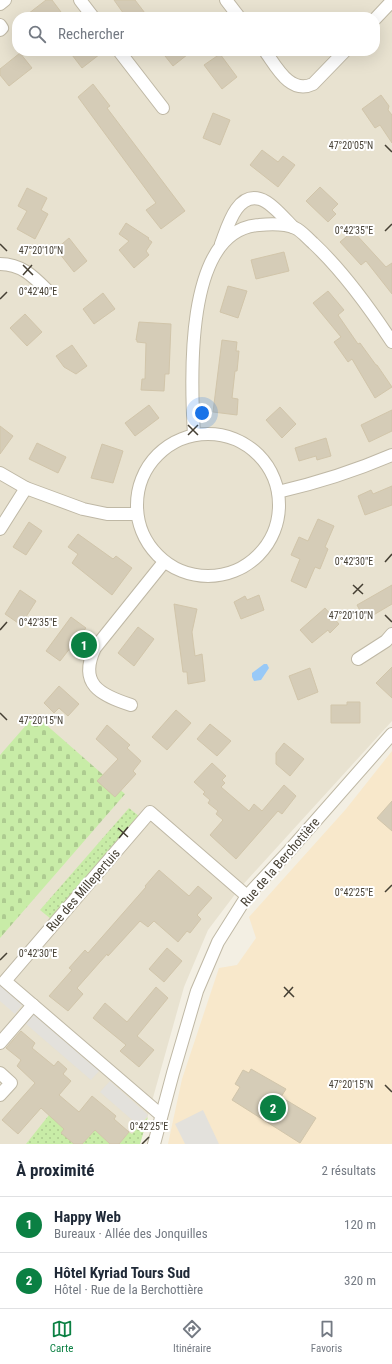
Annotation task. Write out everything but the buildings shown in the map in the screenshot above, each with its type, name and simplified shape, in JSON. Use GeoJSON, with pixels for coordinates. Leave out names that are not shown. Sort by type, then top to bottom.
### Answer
{"type":"FeatureCollection","features":[{"type":"Feature","properties":{"kind":"street"},"geometry":{"type":"LineString","coordinates":[[0,4],[5,0]]}},
{"type":"Feature","properties":{"kind":"street"},"geometry":{"type":"LineString","coordinates":[[80,0],[89,12]]}},
{"type":"Feature","properties":{"kind":"street"},"geometry":{"type":"LineString","coordinates":[[226,0],[235,12]]}},
{"type":"Feature","properties":{"kind":"street"},"geometry":{"type":"LineString","coordinates":[[380,14],[392,1]]}},
{"type":"Feature","properties":{"kind":"street"},"geometry":{"type":"LineString","coordinates":[[0,25],[2,28],[0,30]]}},
{"type":"Feature","properties":{"kind":"street"},"geometry":{"type":"LineString","coordinates":[[123,56],[163,108]]}},
{"type":"Feature","properties":{"kind":"street"},"geometry":{"type":"LineString","coordinates":[[269,56],[286,79],[295,86],[300,87],[313,84],[340,56]]}},
{"type":"Feature","properties":{"kind":"street"},"geometry":{"type":"LineString","coordinates":[[221,247],[231,218],[236,208],[243,202],[251,199],[260,199],[271,205],[326,256],[354,288],[392,342]]}},
{"type":"Feature","properties":{"kind":"street"},"geometry":{"type":"LineString","coordinates":[[194,435],[191,385],[193,343],[204,281],[212,261],[221,247],[234,234],[242,230],[255,226],[283,225],[294,227]]}},
{"type":"Feature","properties":{"kind":"street"},"geometry":{"type":"LineString","coordinates":[[0,264],[8,264],[20,268],[33,276],[47,290]]}},
{"type":"Feature","properties":{"kind":"street"},"geometry":{"type":"LineString","coordinates":[[209,433],[230,437],[249,446],[264,460],[275,478],[278,492],[280,499],[278,519],[272,539],[259,556],[243,568],[224,575],[202,577],[182,572],[164,562],[152,550],[143,535],[137,514],[137,497],[142,476],[153,458],[169,445],[194,435],[209,433]]}},
{"type":"Feature","properties":{"kind":"street"},"geometry":{"type":"LineString","coordinates":[[278,492],[305,486],[348,473],[392,455]]}},
{"type":"Feature","properties":{"kind":"street"},"geometry":{"type":"LineString","coordinates":[[0,473],[26,488],[83,509],[107,514],[137,514]]}},
{"type":"Feature","properties":{"kind":"street"},"geometry":{"type":"LineString","coordinates":[[0,529],[26,488]]}},
{"type":"Feature","properties":{"kind":"street"},"geometry":{"type":"LineString","coordinates":[[131,705],[111,699],[96,689],[90,674],[91,657],[95,648],[164,562]]}},
{"type":"Feature","properties":{"kind":"street"},"geometry":{"type":"LineString","coordinates":[[358,659],[386,641],[392,634]]}},
{"type":"Feature","properties":{"kind":"street","name":"Rue de la Berchottière"},"geometry":{"type":"LineString","coordinates":[[154,1144],[197,992],[218,942],[247,896],[392,734]]}},
{"type":"Feature","properties":{"kind":"street","name":"Rue des Millepertuis"},"geometry":{"type":"LineString","coordinates":[[161,1115],[5,981],[150,812],[247,896]]}},
{"type":"Feature","properties":{"kind":"street"},"geometry":{"type":"LineString","coordinates":[[0,1044],[33,1005]]}},
{"type":"Feature","properties":{"kind":"street"},"geometry":{"type":"LineString","coordinates":[[0,1073],[11,1082],[0,1095]]}},
{"type":"Feature","properties":{"kind":"shaded area"},"geometry":{"type":"Polygon","coordinates":[[[0,0],[392,0],[392,721],[239,889],[208,930],[184,987],[140,1144],[0,1144],[0,0]]]}},
{"type":"Feature","properties":{"kind":"shaded area"},"geometry":{"type":"Polygon","coordinates":[[[392,751],[392,1144],[168,1144],[182,1079],[219,968],[237,965],[256,938],[249,917],[346,809],[392,751]]]}},
{"type":"Feature","properties":{"kind":"shaded area"},"geometry":{"type":"Polygon","coordinates":[[[0,985],[22,1005],[15,1014],[0,1001],[0,985]]]}},
{"type":"Feature","properties":{"kind":"shaded area"},"geometry":{"type":"Polygon","coordinates":[[[33,1014],[99,1071],[91,1080],[26,1024],[33,1014]]]}},
{"type":"Feature","properties":{"kind":"shaded area"},"geometry":{"type":"Polygon","coordinates":[[[110,1081],[148,1115],[139,1126],[100,1092],[110,1081]]]}},
{"type":"Feature","properties":{"kind":"shaded area"},"geometry":{"type":"Polygon","coordinates":[[[203,1110],[219,1144],[185,1144],[175,1124],[203,1110]]]}},
{"type":"Feature","properties":{"kind":"green space"},"geometry":{"type":"Polygon","coordinates":[[[35,715],[125,794],[0,938],[0,755],[35,715]]]}},
{"type":"Feature","properties":{"kind":"green space"},"geometry":{"type":"Polygon","coordinates":[[[129,808],[140,817],[51,919],[40,910],[129,808]]]}},
{"type":"Feature","properties":{"kind":"green space"},"geometry":{"type":"Polygon","coordinates":[[[49,1115],[64,1129],[74,1144],[26,1144],[49,1115]]]}},
{"type":"Feature","properties":{"kind":"green space"},"geometry":{"type":"Polygon","coordinates":[[[148,1117],[140,1144],[119,1144],[129,1132],[132,1134],[148,1117]]]}},
{"type":"Feature","properties":{"kind":"green space"},"geometry":{"type":"Polygon","coordinates":[[[95,1130],[110,1144],[82,1144],[95,1130]]]}},
{"type":"Feature","properties":{"kind":"water"},"geometry":{"type":"Polygon","coordinates":[[[264,664],[267,664],[269,668],[261,680],[254,681],[252,673],[264,664]]]}},
{"type":"Feature","properties":{"kind":"place","name":"Happy Web"},"geometry":{"type":"Point","coordinates":[84,645]}},
{"type":"Feature","properties":{"kind":"place","name":"Hôtel Kyriad Tours Sud"},"geometry":{"type":"Point","coordinates":[273,1108]}}]}
